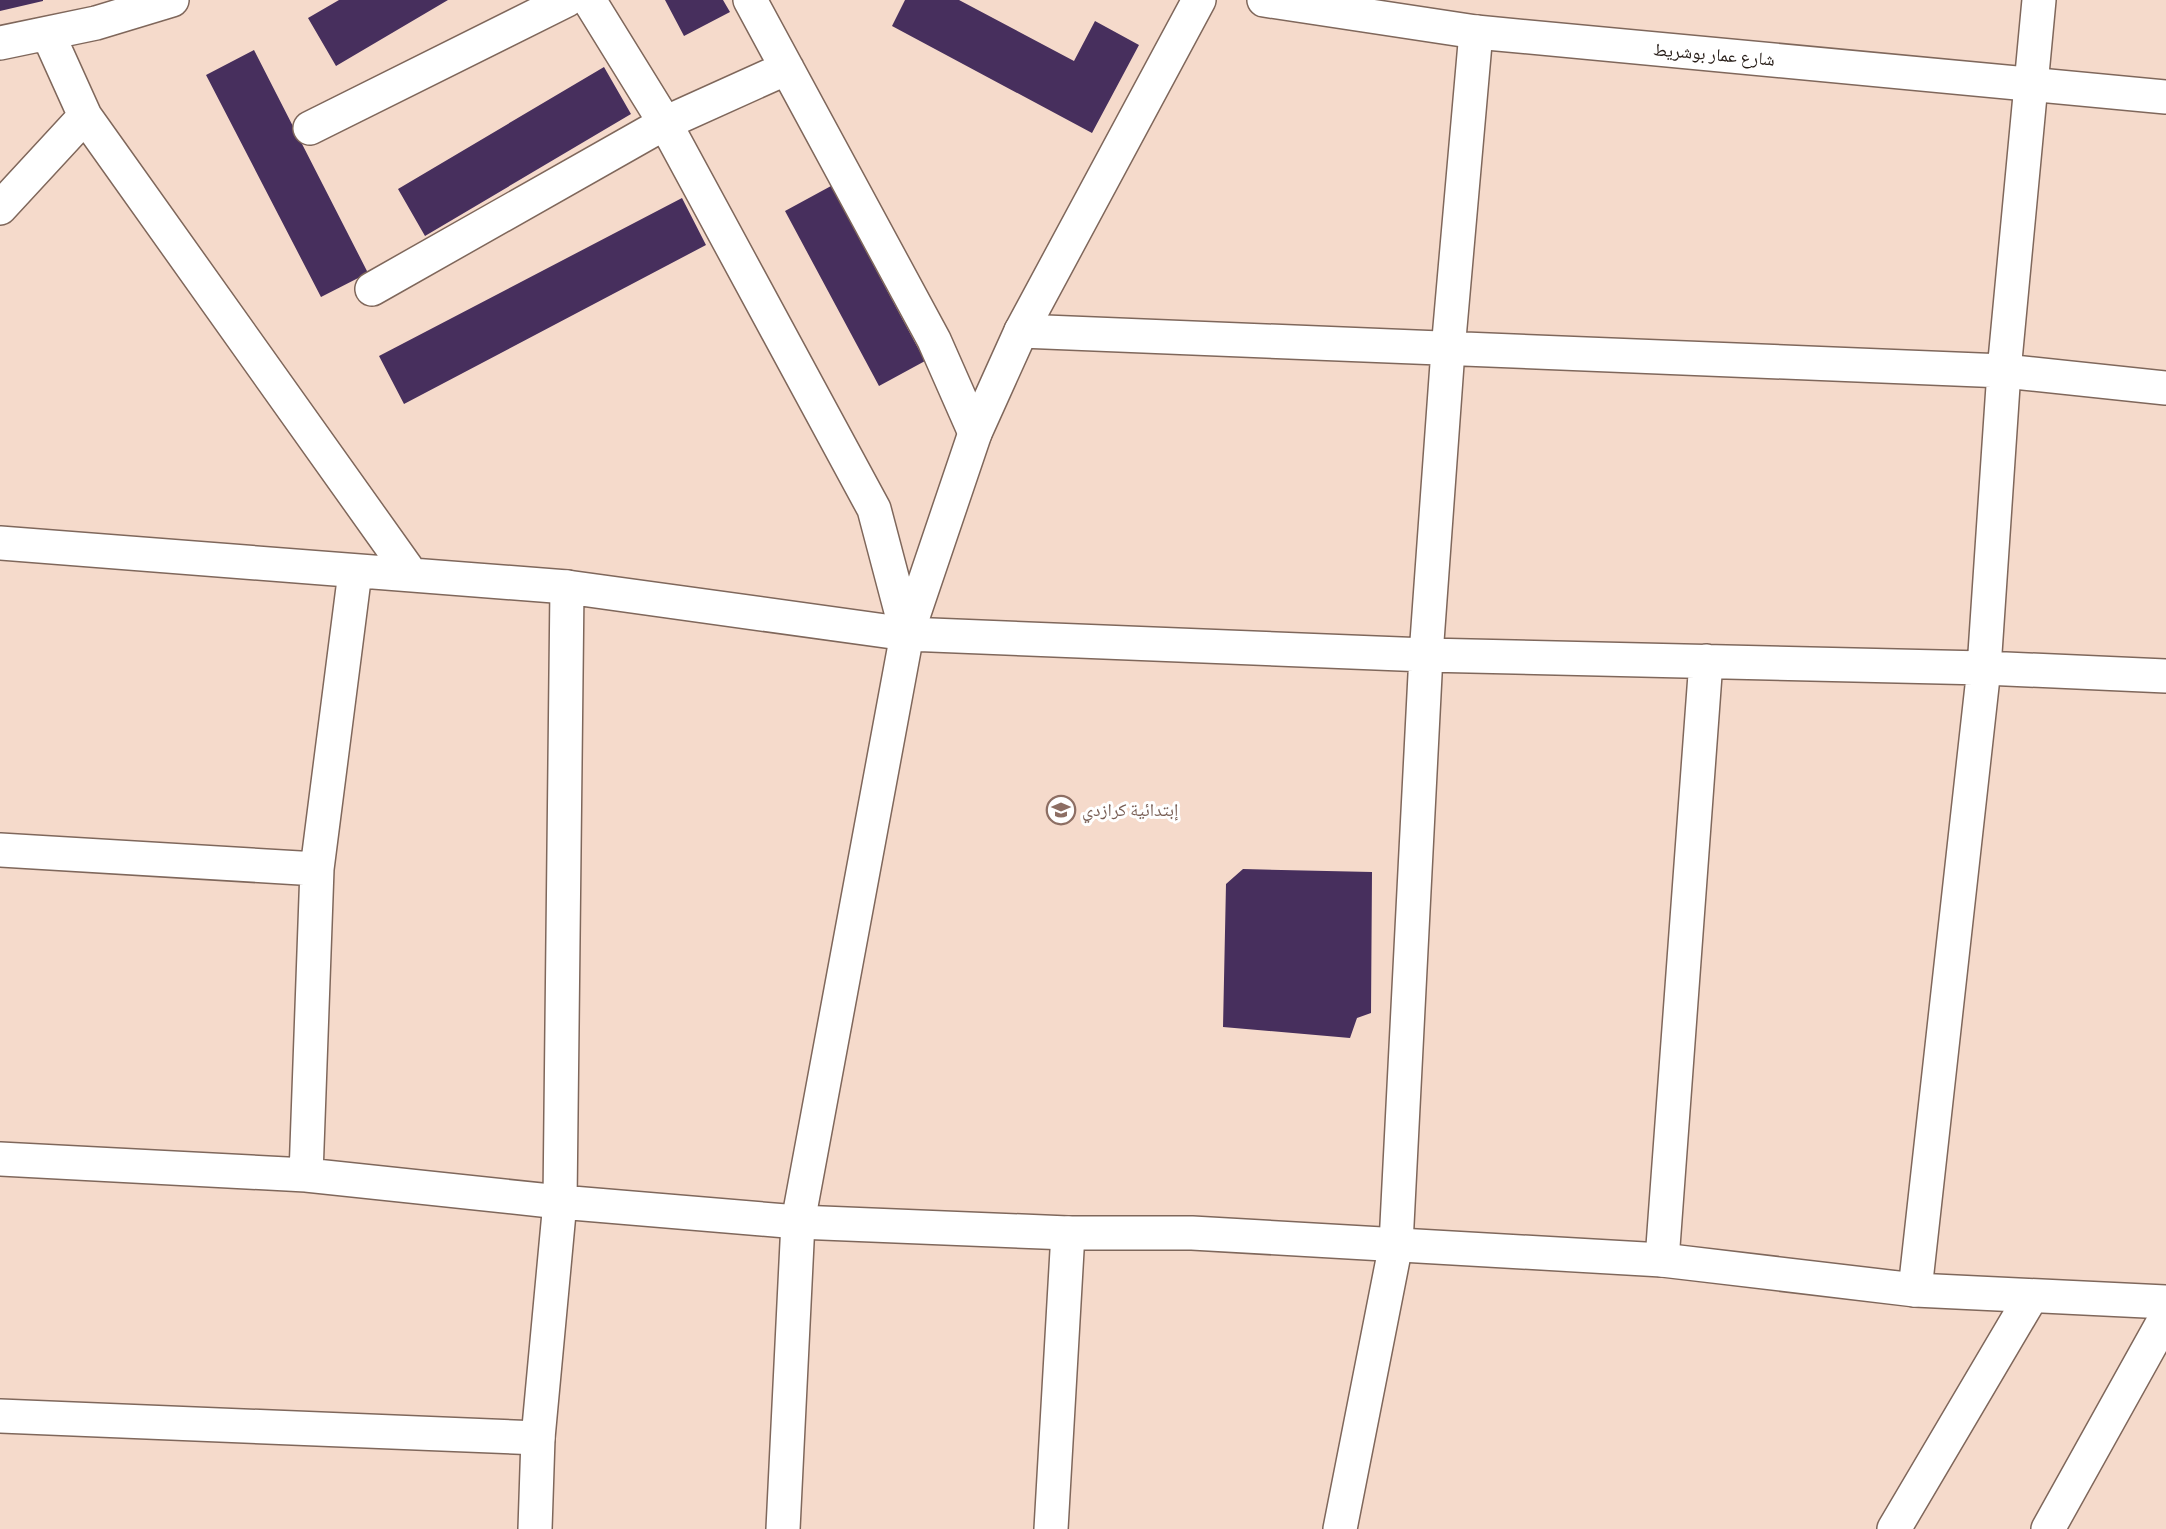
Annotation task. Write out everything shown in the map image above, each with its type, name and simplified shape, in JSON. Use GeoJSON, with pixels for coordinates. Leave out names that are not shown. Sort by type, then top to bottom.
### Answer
{"type":"FeatureCollection","features":[{"type":"Feature","properties":{"kind":"street"},"geometry":{"type":"LineString","coordinates":[[0,43],[96,23],[172,0]]}},
{"type":"Feature","properties":{"kind":"street"},"geometry":{"type":"LineString","coordinates":[[310,128],[567,0]]}},
{"type":"Feature","properties":{"kind":"street"},"geometry":{"type":"LineString","coordinates":[[589,0],[665,123],[874,509],[907,634]]}},
{"type":"Feature","properties":{"kind":"street"},"geometry":{"type":"LineString","coordinates":[[750,0],[934,340],[975,433]]}},
{"type":"Feature","properties":{"kind":"street"},"geometry":{"type":"LineString","coordinates":[[783,1529],[798,1222],[907,634],[975,433],[1021,332],[1199,0]]}},
{"type":"Feature","properties":{"kind":"street","name":"شارع عمار بوشريط"},"geometry":{"type":"LineString","coordinates":[[1264,0],[1476,32],[2166,97]]}},
{"type":"Feature","properties":{"kind":"street"},"geometry":{"type":"LineString","coordinates":[[1915,1290],[1984,668],[2004,371],[2039,0]]}},
{"type":"Feature","properties":{"kind":"street"},"geometry":{"type":"LineString","coordinates":[[1340,1529],[1396,1244],[1426,655],[1448,350],[1476,32]]}},
{"type":"Feature","properties":{"kind":"street"},"geometry":{"type":"LineString","coordinates":[[48,34],[85,116],[411,574]]}},
{"type":"Feature","properties":{"kind":"street"},"geometry":{"type":"LineString","coordinates":[[372,289],[665,123],[787,68]]}},
{"type":"Feature","properties":{"kind":"street"},"geometry":{"type":"LineString","coordinates":[[0,208],[85,116]]}},
{"type":"Feature","properties":{"kind":"street"},"geometry":{"type":"LineString","coordinates":[[1021,332],[2004,371],[2166,388]]}},
{"type":"Feature","properties":{"kind":"street"},"geometry":{"type":"LineString","coordinates":[[0,543],[567,587],[907,634],[1426,655],[1984,668],[2166,676]]}},
{"type":"Feature","properties":{"kind":"street"},"geometry":{"type":"LineString","coordinates":[[306,1175],[317,869],[355,572]]}},
{"type":"Feature","properties":{"kind":"street"},"geometry":{"type":"LineString","coordinates":[[535,1529],[538,1438],[560,1202],[567,587]]}},
{"type":"Feature","properties":{"kind":"street"},"geometry":{"type":"LineString","coordinates":[[1662,1260],[1706,661]]}},
{"type":"Feature","properties":{"kind":"street"},"geometry":{"type":"LineString","coordinates":[[0,850],[317,869]]}},
{"type":"Feature","properties":{"kind":"street"},"geometry":{"type":"LineString","coordinates":[[0,1159],[306,1175],[560,1202],[798,1222],[1068,1233],[1192,1233],[1396,1244],[1662,1260],[1915,1290],[2166,1302]]}},
{"type":"Feature","properties":{"kind":"street"},"geometry":{"type":"LineString","coordinates":[[1051,1529],[1068,1233]]}},
{"type":"Feature","properties":{"kind":"street"},"geometry":{"type":"LineString","coordinates":[[1894,1529],[2031,1297]]}},
{"type":"Feature","properties":{"kind":"street"},"geometry":{"type":"LineString","coordinates":[[2048,1529],[2166,1317]]}},
{"type":"Feature","properties":{"kind":"street"},"geometry":{"type":"LineString","coordinates":[[0,1416],[538,1438]]}},
{"type":"Feature","properties":{"kind":"building"},"geometry":{"type":"Polygon","coordinates":[[[0,0],[43,0],[43,1],[0,11],[0,0]]]}},
{"type":"Feature","properties":{"kind":"building"},"geometry":{"type":"Polygon","coordinates":[[[339,0],[448,0],[336,66],[308,18],[339,0]]]}},
{"type":"Feature","properties":{"kind":"building"},"geometry":{"type":"Polygon","coordinates":[[[665,0],[723,0],[730,12],[684,36],[665,0]]]}},
{"type":"Feature","properties":{"kind":"building"},"geometry":{"type":"Polygon","coordinates":[[[905,0],[959,0],[1074,61],[1095,21],[1139,45],[1092,133],[892,26],[905,0]]]}},
{"type":"Feature","properties":{"kind":"building"},"geometry":{"type":"Polygon","coordinates":[[[254,50],[368,273],[321,297],[206,75],[254,50]]]}},
{"type":"Feature","properties":{"kind":"building"},"geometry":{"type":"Polygon","coordinates":[[[604,67],[631,114],[425,236],[398,189],[604,67]]]}},
{"type":"Feature","properties":{"kind":"building"},"geometry":{"type":"Polygon","coordinates":[[[831,186],[925,361],[879,386],[785,211],[831,186]]]}},
{"type":"Feature","properties":{"kind":"building"},"geometry":{"type":"Polygon","coordinates":[[[682,198],[706,245],[404,404],[379,356],[682,198]]]}},
{"type":"Feature","properties":{"kind":"building"},"geometry":{"type":"Polygon","coordinates":[[[1243,869],[1372,872],[1371,1013],[1357,1018],[1350,1038],[1223,1027],[1226,884],[1243,869]]]}},
{"type":"Feature","properties":{"kind":"place","name":"إبتدائية كرازدي"},"geometry":{"type":"Point","coordinates":[1061,810]}}]}
